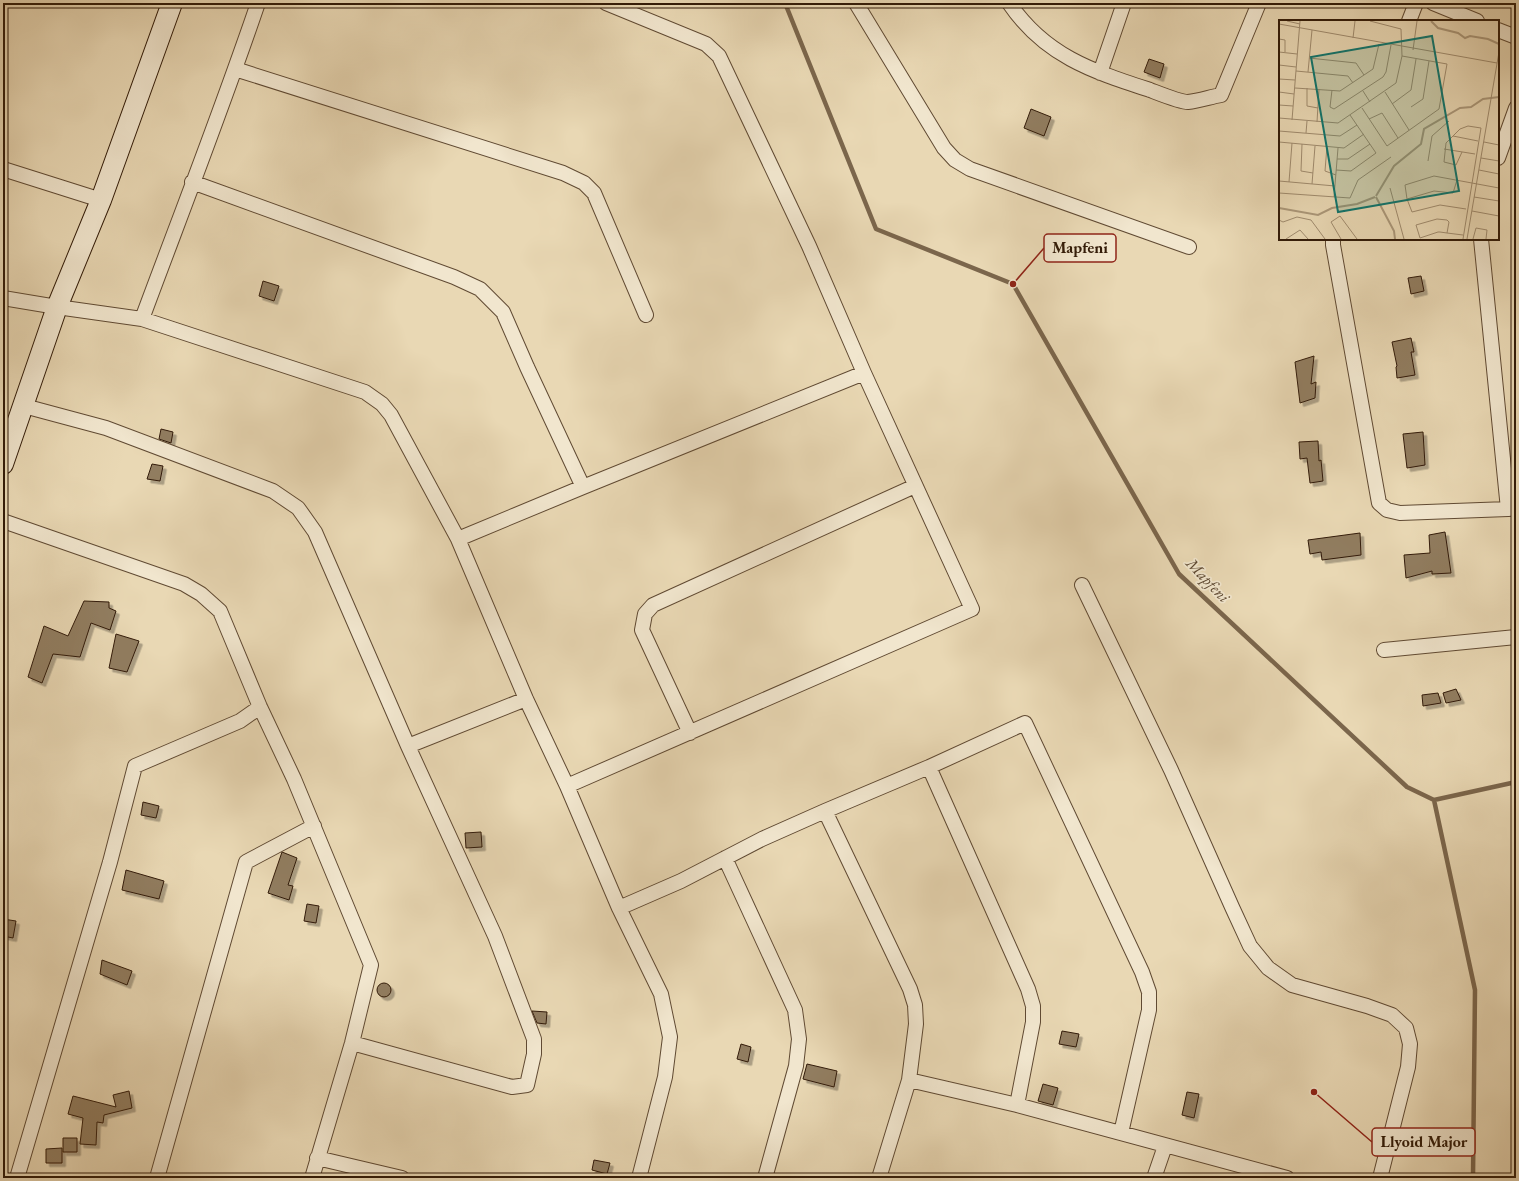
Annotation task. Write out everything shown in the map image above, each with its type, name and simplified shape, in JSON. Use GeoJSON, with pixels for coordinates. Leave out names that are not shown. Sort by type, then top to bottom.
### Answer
{"type":"FeatureCollection","features":[{"type":"Feature","properties":{"kind":"street"},"geometry":{"type":"LineString","coordinates":[[3,464],[57,307],[101,200],[172,3]]}},
{"type":"Feature","properties":{"kind":"street"},"geometry":{"type":"LineString","coordinates":[[142,319],[258,3]]}},
{"type":"Feature","properties":{"kind":"street"},"geometry":{"type":"LineString","coordinates":[[567,786],[972,609],[864,373],[810,246],[719,56],[706,44],[606,3]]}},
{"type":"Feature","properties":{"kind":"street"},"geometry":{"type":"LineString","coordinates":[[856,3],[944,148],[955,160],[970,169],[1189,247]]}},
{"type":"Feature","properties":{"kind":"street"},"geometry":{"type":"LineString","coordinates":[[1009,3],[1017,15],[1048,45],[1069,59],[1100,73],[1186,102],[1221,95],[1259,3]]}},
{"type":"Feature","properties":{"kind":"street"},"geometry":{"type":"LineString","coordinates":[[1100,73],[1124,3]]}},
{"type":"Feature","properties":{"kind":"street"},"geometry":{"type":"LineString","coordinates":[[1409,20],[1416,3]]}},
{"type":"Feature","properties":{"kind":"street"},"geometry":{"type":"LineString","coordinates":[[1433,3],[1475,20]]}},
{"type":"Feature","properties":{"kind":"street"},"geometry":{"type":"LineString","coordinates":[[1499,30],[1516,37]]}},
{"type":"Feature","properties":{"kind":"street"},"geometry":{"type":"LineString","coordinates":[[235,69],[563,173],[584,183],[594,193],[646,315]]}},
{"type":"Feature","properties":{"kind":"street"},"geometry":{"type":"LineString","coordinates":[[1499,155],[1516,108]]}},
{"type":"Feature","properties":{"kind":"street"},"geometry":{"type":"LineString","coordinates":[[3,169],[101,200]]}},
{"type":"Feature","properties":{"kind":"street"},"geometry":{"type":"LineString","coordinates":[[192,182],[454,277],[480,289],[503,312],[583,487]]}},
{"type":"Feature","properties":{"kind":"street"},"geometry":{"type":"LineString","coordinates":[[1334,240],[1333,245],[1379,503],[1387,510],[1400,514],[1512,509],[1481,240]]}},
{"type":"Feature","properties":{"kind":"street"},"geometry":{"type":"LineString","coordinates":[[3,298],[142,319],[365,392],[382,404],[391,415],[458,539],[526,699],[567,786],[619,908],[661,994],[670,1037],[665,1077],[639,1178]]}},
{"type":"Feature","properties":{"kind":"street"},"geometry":{"type":"LineString","coordinates":[[458,539],[864,373]]}},
{"type":"Feature","properties":{"kind":"street"},"geometry":{"type":"LineString","coordinates":[[24,406],[106,428],[273,491],[298,508],[315,532],[408,746],[495,936],[534,1039],[534,1054],[527,1085],[512,1087],[352,1043]]}},
{"type":"Feature","properties":{"kind":"street"},"geometry":{"type":"LineString","coordinates":[[690,733],[642,630],[645,614],[653,604],[915,486]]}},
{"type":"Feature","properties":{"kind":"street"},"geometry":{"type":"LineString","coordinates":[[3,521],[184,584],[201,594],[220,611],[260,707],[294,779],[371,965],[352,1043],[312,1178]]}},
{"type":"Feature","properties":{"kind":"street"},"geometry":{"type":"LineString","coordinates":[[1082,585],[1171,770],[1250,946],[1268,968],[1292,985],[1367,1006],[1392,1015],[1406,1028],[1410,1044],[1408,1066],[1380,1178]]}},
{"type":"Feature","properties":{"kind":"street"},"geometry":{"type":"LineString","coordinates":[[1384,650],[1516,637]]}},
{"type":"Feature","properties":{"kind":"street"},"geometry":{"type":"LineString","coordinates":[[408,746],[526,699]]}},
{"type":"Feature","properties":{"kind":"street"},"geometry":{"type":"LineString","coordinates":[[17,1178],[110,862],[135,766],[240,721],[260,707]]}},
{"type":"Feature","properties":{"kind":"street"},"geometry":{"type":"LineString","coordinates":[[619,908],[681,881],[762,839],[825,810],[928,767],[1025,723],[1142,972],[1149,992],[1149,1010],[1121,1133]]}},
{"type":"Feature","properties":{"kind":"street"},"geometry":{"type":"LineString","coordinates":[[928,767],[1028,989],[1033,1006],[1033,1022],[1017,1104]]}},
{"type":"Feature","properties":{"kind":"street"},"geometry":{"type":"LineString","coordinates":[[825,810],[910,989],[916,1005],[916,1024],[909,1080],[879,1178]]}},
{"type":"Feature","properties":{"kind":"street"},"geometry":{"type":"LineString","coordinates":[[157,1178],[246,862],[314,826]]}},
{"type":"Feature","properties":{"kind":"street"},"geometry":{"type":"LineString","coordinates":[[725,858],[795,1010],[799,1039],[796,1066],[765,1178]]}},
{"type":"Feature","properties":{"kind":"street"},"geometry":{"type":"LineString","coordinates":[[909,1080],[1017,1104],[1266,1175],[1287,1178]]}},
{"type":"Feature","properties":{"kind":"street"},"geometry":{"type":"LineString","coordinates":[[1154,1178],[1165,1146]]}},
{"type":"Feature","properties":{"kind":"street"},"geometry":{"type":"LineString","coordinates":[[317,1158],[402,1178]]}},
{"type":"Feature","properties":{"kind":"building"},"geometry":{"type":"Polygon","coordinates":[[[1149,59],[1164,64],[1160,78],[1144,72],[1149,59]]]}},
{"type":"Feature","properties":{"kind":"building"},"geometry":{"type":"Polygon","coordinates":[[[1031,109],[1051,117],[1044,136],[1024,128],[1031,109]]]}},
{"type":"Feature","properties":{"kind":"building"},"geometry":{"type":"Polygon","coordinates":[[[1421,276],[1424,291],[1411,294],[1408,278],[1421,276]]]}},
{"type":"Feature","properties":{"kind":"building"},"geometry":{"type":"Polygon","coordinates":[[[263,281],[279,286],[274,301],[259,296],[263,281]]]}},
{"type":"Feature","properties":{"kind":"building"},"geometry":{"type":"Polygon","coordinates":[[[1411,338],[1414,352],[1411,352],[1415,375],[1397,378],[1397,366],[1392,342],[1411,338]]]}},
{"type":"Feature","properties":{"kind":"building"},"geometry":{"type":"Polygon","coordinates":[[[1314,356],[1311,384],[1316,382],[1315,398],[1300,403],[1295,362],[1314,356]]]}},
{"type":"Feature","properties":{"kind":"building"},"geometry":{"type":"Polygon","coordinates":[[[161,429],[173,432],[171,443],[159,439],[161,429]]]}},
{"type":"Feature","properties":{"kind":"building"},"geometry":{"type":"Polygon","coordinates":[[[1423,432],[1425,465],[1407,468],[1403,434],[1423,432]]]}},
{"type":"Feature","properties":{"kind":"building"},"geometry":{"type":"Polygon","coordinates":[[[1318,441],[1319,461],[1321,460],[1323,481],[1310,483],[1307,458],[1300,459],[1299,442],[1318,441]]]}},
{"type":"Feature","properties":{"kind":"building"},"geometry":{"type":"Polygon","coordinates":[[[152,464],[163,466],[160,481],[147,479],[152,464]]]}},
{"type":"Feature","properties":{"kind":"building"},"geometry":{"type":"Polygon","coordinates":[[[1445,532],[1451,573],[1432,574],[1432,571],[1406,578],[1404,555],[1430,553],[1429,535],[1445,532]]]}},
{"type":"Feature","properties":{"kind":"building"},"geometry":{"type":"Polygon","coordinates":[[[1360,533],[1361,555],[1322,560],[1321,552],[1310,554],[1308,540],[1360,533]]]}},
{"type":"Feature","properties":{"kind":"building"},"geometry":{"type":"Polygon","coordinates":[[[84,601],[109,602],[109,608],[116,611],[110,630],[91,623],[80,657],[53,654],[42,683],[28,677],[44,626],[68,636],[84,601]]]}},
{"type":"Feature","properties":{"kind":"building"},"geometry":{"type":"Polygon","coordinates":[[[116,634],[139,641],[127,672],[109,668],[116,634]]]}},
{"type":"Feature","properties":{"kind":"building"},"geometry":{"type":"Polygon","coordinates":[[[1456,689],[1461,700],[1446,703],[1443,693],[1456,689]]]}},
{"type":"Feature","properties":{"kind":"building"},"geometry":{"type":"Polygon","coordinates":[[[1438,693],[1441,703],[1423,706],[1422,695],[1438,693]]]}},
{"type":"Feature","properties":{"kind":"building"},"geometry":{"type":"Polygon","coordinates":[[[143,802],[159,806],[156,818],[141,815],[143,802]]]}},
{"type":"Feature","properties":{"kind":"building"},"geometry":{"type":"Polygon","coordinates":[[[481,832],[482,847],[466,848],[465,833],[481,832]]]}},
{"type":"Feature","properties":{"kind":"building"},"geometry":{"type":"Polygon","coordinates":[[[282,852],[297,858],[288,885],[293,886],[289,900],[268,893],[282,852]]]}},
{"type":"Feature","properties":{"kind":"building"},"geometry":{"type":"Polygon","coordinates":[[[126,870],[164,881],[159,899],[122,890],[126,870]]]}},
{"type":"Feature","properties":{"kind":"building"},"geometry":{"type":"Polygon","coordinates":[[[307,904],[319,906],[316,923],[304,921],[307,904]]]}},
{"type":"Feature","properties":{"kind":"building"},"geometry":{"type":"Polygon","coordinates":[[[3,919],[16,921],[13,938],[3,936],[3,919]]]}},
{"type":"Feature","properties":{"kind":"building"},"geometry":{"type":"Polygon","coordinates":[[[102,960],[132,971],[127,985],[100,974],[102,960]]]}},
{"type":"Feature","properties":{"kind":"building"},"geometry":{"type":"Polygon","coordinates":[[[384,983],[389,985],[391,990],[389,995],[384,997],[379,995],[377,990],[379,985],[384,983]]]}},
{"type":"Feature","properties":{"kind":"building"},"geometry":{"type":"Polygon","coordinates":[[[532,1011],[547,1012],[546,1024],[537,1023],[532,1011]]]}},
{"type":"Feature","properties":{"kind":"building"},"geometry":{"type":"Polygon","coordinates":[[[1062,1031],[1079,1034],[1076,1047],[1059,1044],[1062,1031]]]}},
{"type":"Feature","properties":{"kind":"building"},"geometry":{"type":"Polygon","coordinates":[[[741,1044],[751,1047],[748,1062],[737,1059],[741,1044]]]}},
{"type":"Feature","properties":{"kind":"building"},"geometry":{"type":"Polygon","coordinates":[[[807,1064],[837,1071],[834,1087],[803,1079],[807,1064]]]}},
{"type":"Feature","properties":{"kind":"building"},"geometry":{"type":"Polygon","coordinates":[[[1043,1084],[1058,1088],[1053,1105],[1038,1101],[1043,1084]]]}},
{"type":"Feature","properties":{"kind":"building"},"geometry":{"type":"Polygon","coordinates":[[[129,1091],[132,1108],[104,1115],[103,1123],[97,1122],[96,1145],[80,1144],[83,1118],[68,1114],[73,1096],[116,1107],[113,1095],[129,1091]]]}},
{"type":"Feature","properties":{"kind":"building"},"geometry":{"type":"Polygon","coordinates":[[[1187,1092],[1199,1094],[1194,1118],[1182,1115],[1187,1092]]]}},
{"type":"Feature","properties":{"kind":"building"},"geometry":{"type":"Polygon","coordinates":[[[63,1138],[77,1138],[77,1152],[63,1152],[63,1138]]]}},
{"type":"Feature","properties":{"kind":"building"},"geometry":{"type":"Polygon","coordinates":[[[62,1148],[62,1163],[46,1163],[46,1149],[62,1148]]]}},
{"type":"Feature","properties":{"kind":"building"},"geometry":{"type":"Polygon","coordinates":[[[594,1160],[610,1163],[607,1174],[592,1170],[594,1160]]]}},
{"type":"Feature","properties":{"kind":"waterway","name":"Mapfeni"},"geometry":{"type":"LineString","coordinates":[[785,3],[876,229],[1013,284],[1179,574],[1407,787],[1434,800]]}},
{"type":"Feature","properties":{"kind":"waterway"},"geometry":{"type":"LineString","coordinates":[[1434,800],[1516,782]]}},
{"type":"Feature","properties":{"kind":"waterway"},"geometry":{"type":"LineString","coordinates":[[1434,800],[1475,990],[1473,1178]]}},
{"type":"Feature","properties":{"kind":"place","name":"Mapfeni"},"geometry":{"type":"Point","coordinates":[1013,284]}},
{"type":"Feature","properties":{"kind":"place","name":"Llyoid Major"},"geometry":{"type":"Point","coordinates":[1314,1092]}}]}
